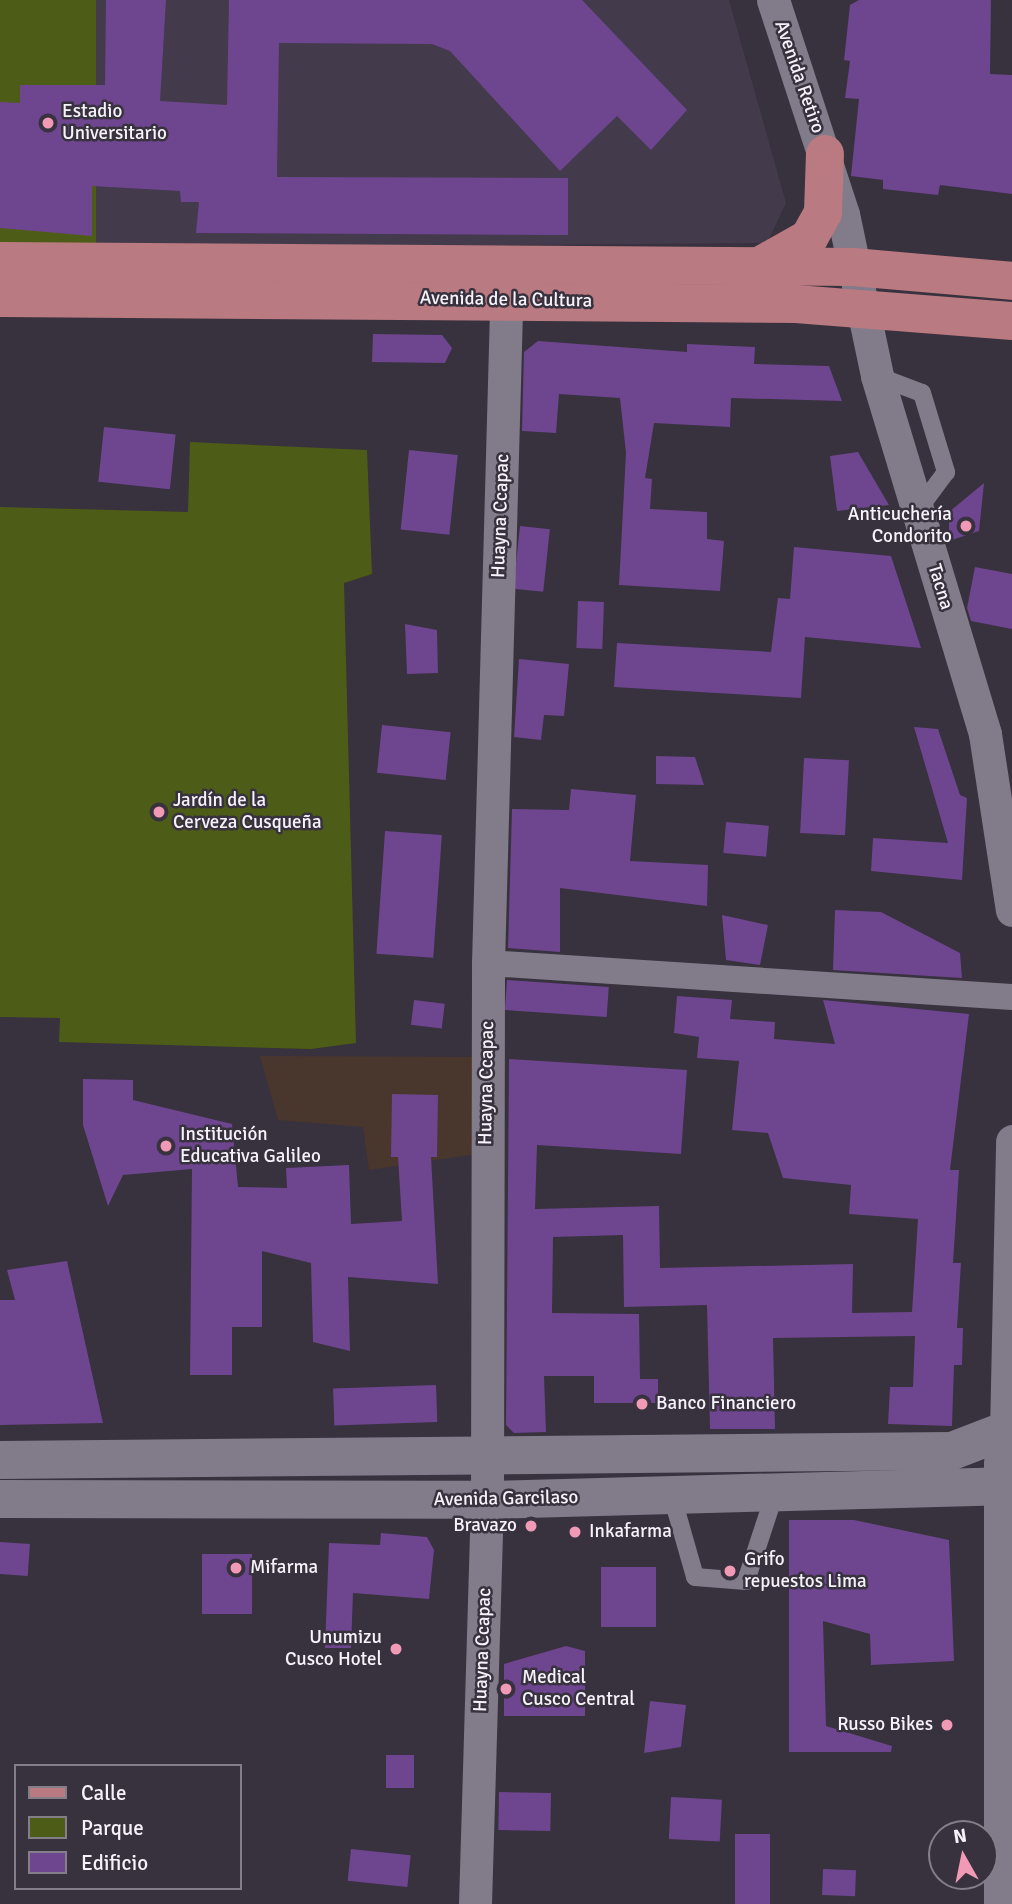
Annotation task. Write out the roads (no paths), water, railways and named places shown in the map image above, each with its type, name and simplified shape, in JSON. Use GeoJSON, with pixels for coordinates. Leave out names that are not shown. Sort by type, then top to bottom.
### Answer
{"type":"FeatureCollection","features":[{"type":"Feature","properties":{"kind":"main road"},"geometry":{"type":"LineString","coordinates":[[759,266],[787,256],[823,213],[825,154]]}},
{"type":"Feature","properties":{"kind":"main road","name":"Avenida de la Cultura"},"geometry":{"type":"LineString","coordinates":[[0,261],[508,262],[853,267],[1012,281]]}},
{"type":"Feature","properties":{"kind":"main road","name":"Avenida de la Cultura"},"geometry":{"type":"LineString","coordinates":[[0,298],[507,299],[860,306],[1012,321]]}},
{"type":"Feature","properties":{"kind":"main road"},"geometry":{"type":"LineString","coordinates":[[0,1460],[952,1451],[1009,1431],[1003,1904]]}},
{"type":"Feature","properties":{"kind":"main road","name":"Avenida Garcilaso"},"geometry":{"type":"LineString","coordinates":[[0,1499],[487,1500],[1007,1486]]}},
{"type":"Feature","properties":{"kind":"street","name":"Avenida Retiro"},"geometry":{"type":"LineString","coordinates":[[773,0],[825,154],[853,267]]}},
{"type":"Feature","properties":{"kind":"street","name":"Huayna Ccapac"},"geometry":{"type":"LineString","coordinates":[[475,1904],[488,1455],[488,963],[508,262]]}},
{"type":"Feature","properties":{"kind":"street","name":"Tacna"},"geometry":{"type":"LineString","coordinates":[[853,267],[877,376],[985,734],[1012,910]]}},
{"type":"Feature","properties":{"kind":"street"},"geometry":{"type":"LineString","coordinates":[[488,963],[1012,997]]}},
{"type":"Feature","properties":{"kind":"street"},"geometry":{"type":"LineString","coordinates":[[1009,1431],[1012,1141]]}},
{"type":"Feature","properties":{"kind":"lane"},"geometry":{"type":"LineString","coordinates":[[672,1496],[695,1577],[746,1581],[775,1493]]}},
{"type":"Feature","properties":{"kind":"place","name":"Estadio Universitario"},"geometry":{"type":"Point","coordinates":[48,123]}},
{"type":"Feature","properties":{"kind":"place","name":"Anticuchería Condorito"},"geometry":{"type":"Point","coordinates":[966,526]}},
{"type":"Feature","properties":{"kind":"place","name":"Jardín de la Cerveza Cusqueña"},"geometry":{"type":"Point","coordinates":[159,812]}},
{"type":"Feature","properties":{"kind":"place","name":"Institución Educativa Galileo"},"geometry":{"type":"Point","coordinates":[166,1146]}},
{"type":"Feature","properties":{"kind":"place","name":"Banco Financiero"},"geometry":{"type":"Point","coordinates":[642,1404]}},
{"type":"Feature","properties":{"kind":"place","name":"Bravazo"},"geometry":{"type":"Point","coordinates":[531,1526]}},
{"type":"Feature","properties":{"kind":"place","name":"Inkafarma"},"geometry":{"type":"Point","coordinates":[575,1532]}},
{"type":"Feature","properties":{"kind":"place","name":"Mifarma"},"geometry":{"type":"Point","coordinates":[236,1568]}},
{"type":"Feature","properties":{"kind":"place","name":"Grifo repuestos Lima"},"geometry":{"type":"Point","coordinates":[730,1571]}},
{"type":"Feature","properties":{"kind":"place","name":"Unumizu Cusco Hotel"},"geometry":{"type":"Point","coordinates":[396,1649]}},
{"type":"Feature","properties":{"kind":"place","name":"Medical Cusco Central"},"geometry":{"type":"Point","coordinates":[506,1689]}},
{"type":"Feature","properties":{"kind":"place","name":"Russo Bikes"},"geometry":{"type":"Point","coordinates":[947,1725]}}]}
